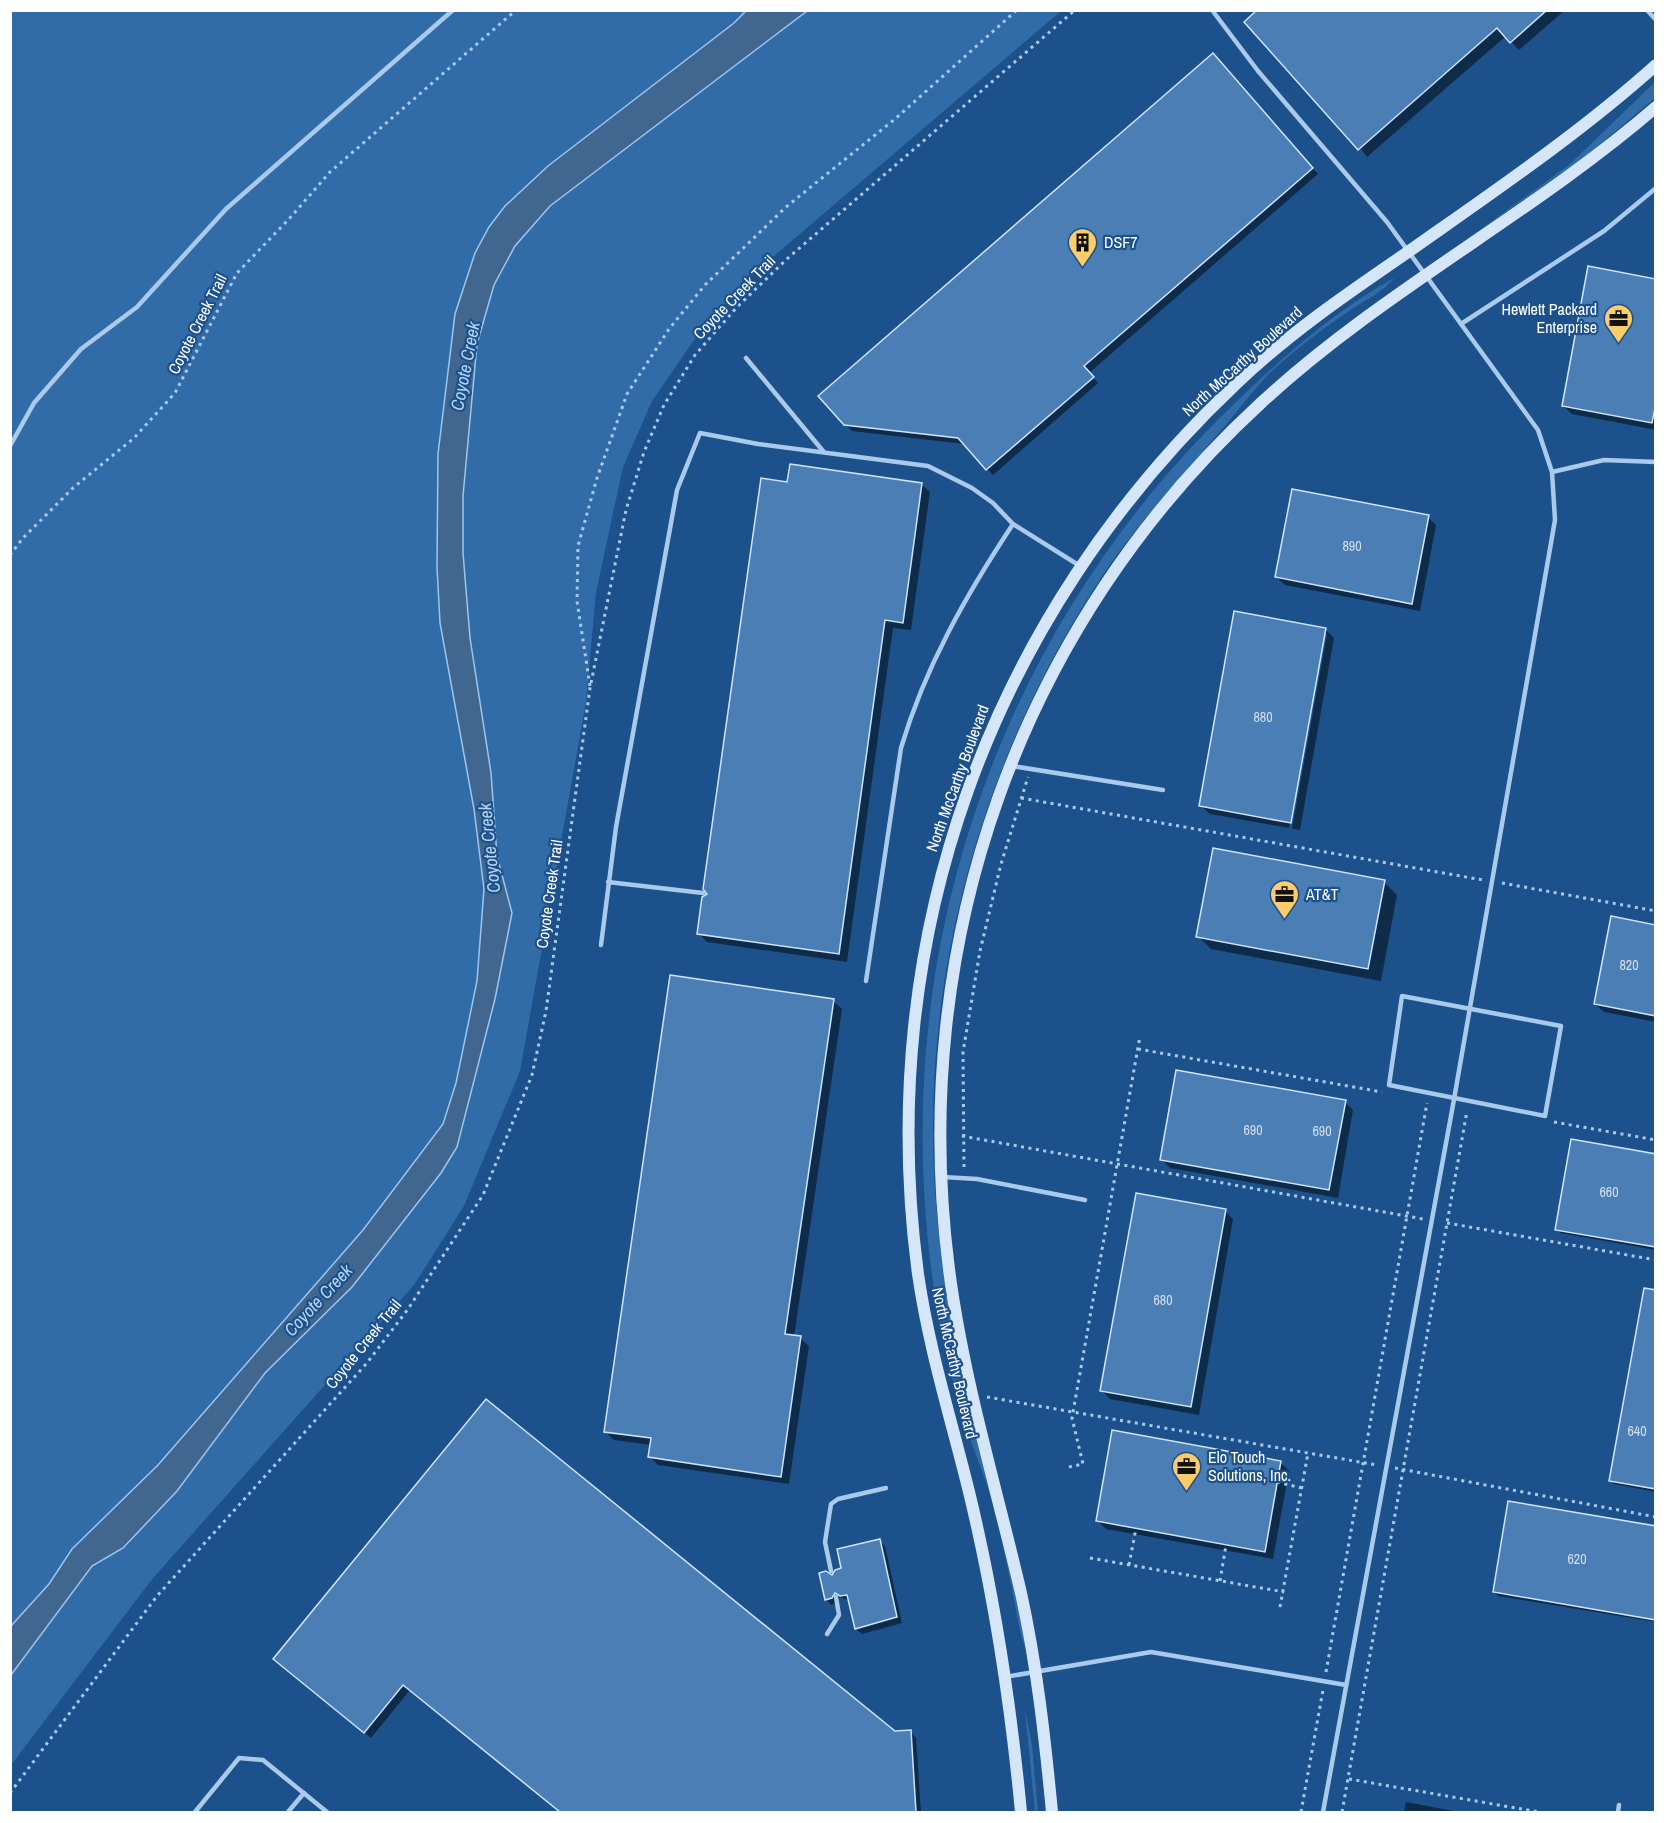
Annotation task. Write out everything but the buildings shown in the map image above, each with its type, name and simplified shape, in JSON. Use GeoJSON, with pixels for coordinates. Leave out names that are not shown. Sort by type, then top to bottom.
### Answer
{"type":"FeatureCollection","features":[{"type":"Feature","properties":{"kind":"main road","name":"North McCarthy Boulevard"},"geometry":{"type":"LineString","coordinates":[[1021,1812],[1005,1677],[971,1500],[930,1343],[919,1277],[909,1161],[910,1073],[915,1009],[940,877],[958,816],[1002,704],[1039,633],[1080,566],[1160,461],[1227,392],[1326,308],[1579,130],[1656,65]]}},
{"type":"Feature","properties":{"kind":"main road","name":"North McCarthy Boulevard"},"geometry":{"type":"LineString","coordinates":[[1052,1812],[1036,1672],[974,1394],[950,1273],[941,1177],[941,1075],[946,1013],[956,949],[970,885],[1009,766],[1045,687],[1083,618],[1120,562],[1183,482],[1254,410],[1303,367],[1598,154],[1656,107]]}},
{"type":"Feature","properties":{"kind":"lane"},"geometry":{"type":"LineString","coordinates":[[10,446],[34,403],[81,349],[137,307],[226,209],[453,10]]}},
{"type":"Feature","properties":{"kind":"lane"},"geometry":{"type":"LineString","coordinates":[[1212,10],[1258,71],[1387,222],[1425,278],[1538,430],[1552,472],[1555,520],[1470,1009],[1323,1812]]}},
{"type":"Feature","properties":{"kind":"lane"},"geometry":{"type":"LineString","coordinates":[[1647,10],[1656,20]]}},
{"type":"Feature","properties":{"kind":"lane"},"geometry":{"type":"LineString","coordinates":[[1461,324],[1604,231],[1656,188]]}},
{"type":"Feature","properties":{"kind":"lane"},"geometry":{"type":"LineString","coordinates":[[746,358],[823,451]]}},
{"type":"Feature","properties":{"kind":"lane"},"geometry":{"type":"LineString","coordinates":[[601,945],[608,882],[677,490],[700,434],[758,444],[928,466],[972,488],[993,503],[1013,524],[1080,566]]}},
{"type":"Feature","properties":{"kind":"lane"},"geometry":{"type":"LineString","coordinates":[[1552,472],[1604,460],[1656,462]]}},
{"type":"Feature","properties":{"kind":"lane"},"geometry":{"type":"LineString","coordinates":[[866,981],[901,748],[909,720],[946,634],[1013,524]]}},
{"type":"Feature","properties":{"kind":"lane"},"geometry":{"type":"LineString","coordinates":[[1009,766],[1163,790]]}},
{"type":"Feature","properties":{"kind":"lane"},"geometry":{"type":"LineString","coordinates":[[608,882],[703,892]]}},
{"type":"Feature","properties":{"kind":"lane"},"geometry":{"type":"LineString","coordinates":[[1402,996],[1561,1026],[1545,1116],[1454,1097],[1389,1085],[1402,996]]}},
{"type":"Feature","properties":{"kind":"lane"},"geometry":{"type":"LineString","coordinates":[[941,1177],[964,1178],[1085,1200]]}},
{"type":"Feature","properties":{"kind":"lane"},"geometry":{"type":"LineString","coordinates":[[831,1571],[825,1542],[831,1504],[838,1499],[886,1488]]}},
{"type":"Feature","properties":{"kind":"lane"},"geometry":{"type":"LineString","coordinates":[[827,1634],[839,1615],[836,1597]]}},
{"type":"Feature","properties":{"kind":"lane"},"geometry":{"type":"LineString","coordinates":[[1005,1677],[1151,1652],[1346,1685]]}},
{"type":"Feature","properties":{"kind":"lane"},"geometry":{"type":"LineString","coordinates":[[195,1812],[239,1758],[263,1760],[327,1812]]}},
{"type":"Feature","properties":{"kind":"lane"},"geometry":{"type":"LineString","coordinates":[[288,1812],[304,1793]]}},
{"type":"Feature","properties":{"kind":"lane"},"geometry":{"type":"LineString","coordinates":[[1618,1812],[1619,1805]]}},
{"type":"Feature","properties":{"kind":"path","name":"Coyote Creek Trail"},"geometry":{"type":"LineString","coordinates":[[10,555],[23,538],[60,501],[134,438],[176,393],[237,273],[330,172],[516,10]]}},
{"type":"Feature","properties":{"kind":"path"},"geometry":{"type":"LineString","coordinates":[[590,688],[577,601],[578,546],[597,478],[627,394],[669,329],[705,285],[786,207],[895,118],[1017,10]]}},
{"type":"Feature","properties":{"kind":"path","name":"Coyote Creek Trail"},"geometry":{"type":"LineString","coordinates":[[10,1793],[157,1596],[367,1363],[441,1262],[483,1195],[532,1075],[546,1011],[590,688],[626,510],[644,452],[664,405],[695,355],[737,306],[788,258],[1075,10]]}},
{"type":"Feature","properties":{"kind":"path"},"geometry":{"type":"LineString","coordinates":[[964,1178],[963,1052],[980,951],[1001,864],[1030,769]]}},
{"type":"Feature","properties":{"kind":"path"},"geometry":{"type":"LineString","coordinates":[[1021,798],[1656,911]]}},
{"type":"Feature","properties":{"kind":"path"},"geometry":{"type":"LineString","coordinates":[[1069,1467],[1083,1464],[1072,1418],[1140,1036]]}},
{"type":"Feature","properties":{"kind":"path"},"geometry":{"type":"LineString","coordinates":[[1301,1812],[1428,1100]]}},
{"type":"Feature","properties":{"kind":"path"},"geometry":{"type":"LineString","coordinates":[[1342,1812],[1468,1107]]}},
{"type":"Feature","properties":{"kind":"path"},"geometry":{"type":"LineString","coordinates":[[962,1136],[1656,1260]]}},
{"type":"Feature","properties":{"kind":"path"},"geometry":{"type":"LineString","coordinates":[[974,1394],[1363,1462],[1656,1517]]}},
{"type":"Feature","properties":{"kind":"path"},"geometry":{"type":"LineString","coordinates":[[1280,1607],[1308,1453]]}},
{"type":"Feature","properties":{"kind":"path"},"geometry":{"type":"LineString","coordinates":[[1277,1482],[1302,1488]]}},
{"type":"Feature","properties":{"kind":"path"},"geometry":{"type":"LineString","coordinates":[[1129,1565],[1136,1528]]}},
{"type":"Feature","properties":{"kind":"path"},"geometry":{"type":"LineString","coordinates":[[1220,1581],[1226,1545]]}},
{"type":"Feature","properties":{"kind":"path"},"geometry":{"type":"LineString","coordinates":[[1090,1558],[1284,1592]]}},
{"type":"Feature","properties":{"kind":"path"},"geometry":{"type":"LineString","coordinates":[[1349,1779],[1539,1812]]}},
{"type":"Feature","properties":{"kind":"shaded area"},"geometry":{"type":"Polygon","coordinates":[[[11,11],[1061,11],[760,268],[708,320],[652,401],[623,467],[596,592],[586,702],[520,1071],[464,1206],[414,1285],[153,1578],[11,1765],[11,11]]]}},
{"type":"Feature","properties":{"kind":"shaded area"},"geometry":{"type":"Polygon","coordinates":[[[1655,82],[1655,98],[1587,155],[1448,253],[1569,165],[1655,82]]]}},
{"type":"Feature","properties":{"kind":"shaded area"},"geometry":{"type":"Polygon","coordinates":[[[1394,278],[1380,291],[1308,341],[1267,376],[1148,515],[1109,566],[1063,641],[1023,719],[990,801],[964,885],[946,971],[936,1058],[933,1146],[939,1234],[958,1345],[1021,1606],[1026,1649],[995,1511],[949,1369],[928,1243],[923,1105],[932,994],[954,885],[987,779],[1031,677],[1087,581],[1153,491],[1230,408],[1308,337],[1350,305],[1394,278]]]}},
{"type":"Feature","properties":{"kind":"shaded area"},"geometry":{"type":"Polygon","coordinates":[[[1025,1709],[1032,1745],[1038,1812],[1035,1812],[1025,1709]]]}},
{"type":"Feature","properties":{"kind":"water","name":"Coyote Creek"},"geometry":{"type":"Polygon","coordinates":[[[746,11],[807,11],[550,206],[515,246],[494,285],[477,344],[463,496],[463,553],[470,638],[491,773],[497,856],[512,913],[495,999],[457,1147],[441,1173],[352,1287],[265,1373],[177,1491],[123,1548],[92,1566],[11,1675],[11,1626],[49,1584],[72,1549],[158,1465],[363,1230],[443,1124],[456,1083],[477,981],[484,889],[474,809],[440,623],[437,567],[438,454],[455,314],[475,253],[489,227],[505,206],[548,166],[734,23],[746,11]]]}},
{"type":"Feature","properties":{"kind":"place","name":"DSF7"},"geometry":{"type":"Point","coordinates":[1083,268]}},
{"type":"Feature","properties":{"kind":"place","name":"Hewlett Packard Enterprise"},"geometry":{"type":"Point","coordinates":[1618,344]}},
{"type":"Feature","properties":{"kind":"place","name":"AT&T"},"geometry":{"type":"Point","coordinates":[1285,920]}},
{"type":"Feature","properties":{"kind":"place","name":"Elo Touch Solutions, Inc."},"geometry":{"type":"Point","coordinates":[1187,1492]}}]}
